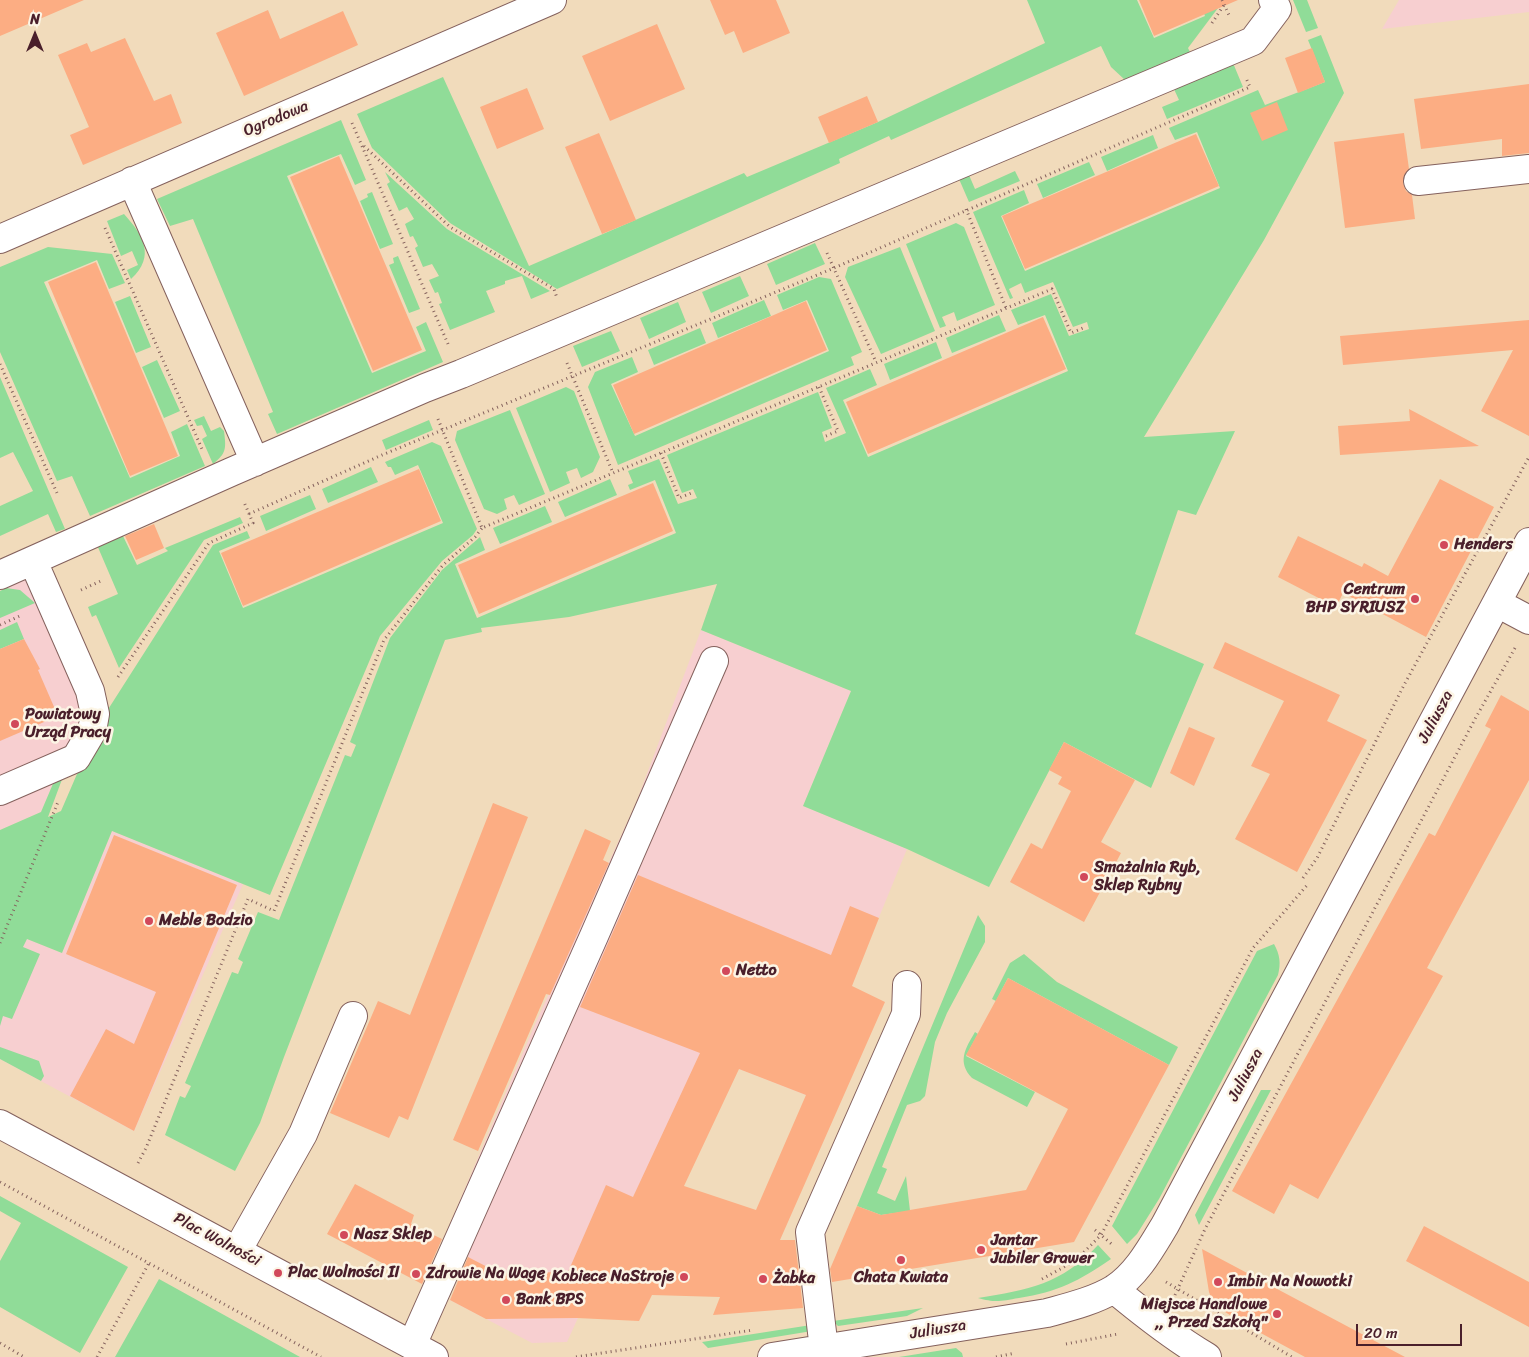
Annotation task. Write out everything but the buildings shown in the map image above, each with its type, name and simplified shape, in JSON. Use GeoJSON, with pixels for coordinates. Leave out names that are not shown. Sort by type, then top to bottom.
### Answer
{"type":"FeatureCollection","features":[{"type":"Feature","properties":{"kind":"street","name":"Ogrodowa"},"geometry":{"type":"LineString","coordinates":[[0,239],[552,0]]}},
{"type":"Feature","properties":{"kind":"street"},"geometry":{"type":"LineString","coordinates":[[0,576],[233,471],[426,388],[1253,41],[1277,9],[1274,0]]}},
{"type":"Feature","properties":{"kind":"street"},"geometry":{"type":"LineString","coordinates":[[1418,181],[1529,170]]}},
{"type":"Feature","properties":{"kind":"street"},"geometry":{"type":"LineString","coordinates":[[132,181],[233,471]]}},
{"type":"Feature","properties":{"kind":"street","name":"Juliusza"},"geometry":{"type":"LineString","coordinates":[[772,1357],[1048,1313],[1085,1302],[1114,1289],[1138,1266],[1166,1226],[1529,542]]}},
{"type":"Feature","properties":{"kind":"street"},"geometry":{"type":"LineString","coordinates":[[0,791],[76,758],[92,731],[95,714],[90,691],[33,561]]}},
{"type":"Feature","properties":{"kind":"street"},"geometry":{"type":"LineString","coordinates":[[1497,603],[1524,631]]}},
{"type":"Feature","properties":{"kind":"street"},"geometry":{"type":"LineString","coordinates":[[423,1351],[594,936],[714,660]]}},
{"type":"Feature","properties":{"kind":"street"},"geometry":{"type":"LineString","coordinates":[[824,1349],[810,1232],[906,1014],[907,985]]}},
{"type":"Feature","properties":{"kind":"street"},"geometry":{"type":"LineString","coordinates":[[237,1252],[303,1134],[353,1016]]}},
{"type":"Feature","properties":{"kind":"street","name":"Plac Wolności"},"geometry":{"type":"LineString","coordinates":[[0,1124],[423,1351]]}},
{"type":"Feature","properties":{"kind":"street"},"geometry":{"type":"LineString","coordinates":[[1114,1289],[1152,1321],[1177,1350],[1207,1357]]}},
{"type":"Feature","properties":{"kind":"path"},"geometry":{"type":"LineString","coordinates":[[249,514],[442,430],[834,268],[1250,87],[1235,48],[1236,31],[1222,0]]}},
{"type":"Feature","properties":{"kind":"path"},"geometry":{"type":"LineString","coordinates":[[339,92],[461,374]]}},
{"type":"Feature","properties":{"kind":"path"},"geometry":{"type":"LineString","coordinates":[[361,144],[450,227],[554,289],[572,376],[613,473]]}},
{"type":"Feature","properties":{"kind":"path"},"geometry":{"type":"LineString","coordinates":[[92,198],[233,471],[253,523],[209,543],[95,714]]}},
{"type":"Feature","properties":{"kind":"path"},"geometry":{"type":"LineString","coordinates":[[966,210],[1006,308]]}},
{"type":"Feature","properties":{"kind":"path"},"geometry":{"type":"LineString","coordinates":[[815,225],[876,362]]}},
{"type":"Feature","properties":{"kind":"path"},"geometry":{"type":"LineString","coordinates":[[123,1190],[146,1148],[248,899],[274,911],[384,640],[444,566],[482,528],[1052,289],[1071,333],[1083,328]]}},
{"type":"Feature","properties":{"kind":"path"},"geometry":{"type":"LineString","coordinates":[[0,364],[57,493]]}},
{"type":"Feature","properties":{"kind":"path"},"geometry":{"type":"LineString","coordinates":[[819,387],[838,432],[826,436]]}},
{"type":"Feature","properties":{"kind":"path"},"geometry":{"type":"LineString","coordinates":[[426,388],[482,528]]}},
{"type":"Feature","properties":{"kind":"path"},"geometry":{"type":"LineString","coordinates":[[661,453],[680,498],[694,492]]}},
{"type":"Feature","properties":{"kind":"path"},"geometry":{"type":"LineString","coordinates":[[1303,878],[1317,858],[1404,685],[1529,457]]}},
{"type":"Feature","properties":{"kind":"path"},"geometry":{"type":"LineString","coordinates":[[1171,1302],[1205,1229],[1475,719],[1524,631]]}},
{"type":"Feature","properties":{"kind":"path"},"geometry":{"type":"LineString","coordinates":[[0,942],[76,758]]}},
{"type":"Feature","properties":{"kind":"path"},"geometry":{"type":"LineString","coordinates":[[1035,1282],[1075,1262],[1101,1235],[1253,948],[1313,877]]}},
{"type":"Feature","properties":{"kind":"path"},"geometry":{"type":"LineString","coordinates":[[0,1182],[321,1357]]}},
{"type":"Feature","properties":{"kind":"path"},"geometry":{"type":"LineString","coordinates":[[96,1357],[149,1263]]}},
{"type":"Feature","properties":{"kind":"path"},"geometry":{"type":"LineString","coordinates":[[1178,1289],[1292,1357]]}},
{"type":"Feature","properties":{"kind":"path"},"geometry":{"type":"LineString","coordinates":[[576,1357],[755,1330]]}},
{"type":"Feature","properties":{"kind":"path"},"geometry":{"type":"LineString","coordinates":[[0,1343],[24,1357]]}},
{"type":"Feature","properties":{"kind":"shaded area"},"geometry":{"type":"Polygon","coordinates":[[[1399,0],[1529,0],[1529,12],[1382,29],[1399,0]]]}},
{"type":"Feature","properties":{"kind":"shaded area"},"geometry":{"type":"Polygon","coordinates":[[[31,577],[102,738],[55,779],[41,812],[0,830],[0,591],[31,577]]]}},
{"type":"Feature","properties":{"kind":"shaded area"},"geometry":{"type":"Polygon","coordinates":[[[701,630],[851,691],[803,806],[907,849],[806,1095],[714,1059],[633,1197],[567,1342],[532,1343],[450,1300],[471,1259],[443,1240],[536,1022],[636,803],[701,630]]]}},
{"type":"Feature","properties":{"kind":"shaded area"},"geometry":{"type":"Polygon","coordinates":[[[112,831],[243,884],[134,1131],[0,1059],[0,963],[13,933],[62,953],[112,831]]]}},
{"type":"Feature","properties":{"kind":"green space"},"geometry":{"type":"Polygon","coordinates":[[[1027,0],[1137,0],[1154,38],[1205,16],[1199,0],[1218,8],[1188,48],[1191,54],[1125,80],[1111,67],[1101,46],[891,140],[889,136],[839,159],[840,163],[557,289],[450,223],[372,148],[357,114],[443,77],[529,266],[744,173],[747,177],[878,122],[1045,43],[1027,0]]]}},
{"type":"Feature","properties":{"kind":"green space"},"geometry":{"type":"Polygon","coordinates":[[[1293,0],[1307,0],[1318,28],[1306,32],[1293,0]]]}},
{"type":"Feature","properties":{"kind":"green space"},"geometry":{"type":"Polygon","coordinates":[[[1321,35],[1344,93],[1264,240],[1144,437],[1235,431],[1196,515],[1178,510],[1135,634],[1204,664],[1151,788],[1064,742],[989,887],[907,849],[803,806],[851,691],[701,630],[717,584],[569,617],[481,628],[482,632],[445,640],[260,1123],[235,1171],[165,1135],[180,1096],[185,1098],[191,1086],[185,1083],[232,972],[238,974],[243,962],[238,959],[258,912],[279,920],[345,755],[351,757],[356,745],[350,742],[390,638],[442,570],[480,537],[485,550],[455,564],[477,618],[676,533],[655,480],[630,490],[628,485],[633,483],[628,471],[659,459],[678,504],[697,498],[693,489],[682,493],[667,455],[818,392],[832,428],[822,432],[825,442],[846,433],[826,388],[870,369],[877,385],[843,400],[868,457],[1068,371],[1045,315],[1018,325],[1011,310],[1051,294],[1069,336],[1089,329],[1087,322],[1073,327],[1053,282],[1025,293],[1021,283],[1009,289],[1013,298],[1010,299],[973,212],[1024,190],[1029,203],[1001,216],[1025,271],[1220,188],[1197,132],[1175,140],[1169,128],[1258,90],[1265,105],[1325,82],[1308,40],[1321,35]]]}},
{"type":"Feature","properties":{"kind":"green space"},"geometry":{"type":"Polygon","coordinates":[[[1233,63],[1243,87],[1167,119],[1162,107],[1179,100],[1173,87],[1233,63]]]}},
{"type":"Feature","properties":{"kind":"green space"},"geometry":{"type":"Polygon","coordinates":[[[341,120],[366,180],[355,185],[341,154],[287,176],[372,373],[426,351],[416,327],[426,322],[443,362],[277,434],[268,414],[273,412],[193,219],[170,226],[157,199],[341,120]]]}},
{"type":"Feature","properties":{"kind":"green space"},"geometry":{"type":"Polygon","coordinates":[[[1153,135],[1158,148],[1107,171],[1101,157],[1153,135]]]}},
{"type":"Feature","properties":{"kind":"green space"},"geometry":{"type":"Polygon","coordinates":[[[1089,162],[1095,175],[1043,198],[1037,184],[1089,162]]]}},
{"type":"Feature","properties":{"kind":"green space"},"geometry":{"type":"Polygon","coordinates":[[[1015,171],[1020,181],[969,202],[959,179],[969,175],[975,189],[1015,171]]]}},
{"type":"Feature","properties":{"kind":"green space"},"geometry":{"type":"Polygon","coordinates":[[[385,172],[447,229],[550,291],[531,299],[522,276],[505,281],[505,284],[486,291],[495,312],[450,330],[439,304],[442,303],[438,292],[435,293],[429,280],[439,276],[432,264],[423,267],[415,248],[418,246],[413,236],[410,237],[405,224],[414,219],[407,207],[399,211],[387,184],[390,182],[385,172]]]}},
{"type":"Feature","properties":{"kind":"green space"},"geometry":{"type":"Polygon","coordinates":[[[372,192],[393,244],[380,249],[360,201],[368,197],[367,194],[372,192]]]}},
{"type":"Feature","properties":{"kind":"green space"},"geometry":{"type":"Polygon","coordinates":[[[124,214],[137,230],[144,246],[145,254],[139,270],[131,279],[127,270],[138,265],[132,251],[121,256],[107,221],[124,214]]]}},
{"type":"Feature","properties":{"kind":"green space"},"geometry":{"type":"Polygon","coordinates":[[[956,223],[964,227],[995,305],[957,321],[954,312],[942,317],[946,326],[940,328],[906,244],[956,223]]]}},
{"type":"Feature","properties":{"kind":"green space"},"geometry":{"type":"Polygon","coordinates":[[[815,243],[825,264],[776,285],[767,264],[815,243]]]}},
{"type":"Feature","properties":{"kind":"green space"},"geometry":{"type":"Polygon","coordinates":[[[48,247],[112,254],[125,283],[109,289],[97,260],[44,282],[130,478],[180,456],[171,432],[187,424],[205,466],[90,516],[72,476],[57,481],[0,352],[0,267],[48,247]]]}},
{"type":"Feature","properties":{"kind":"green space"},"geometry":{"type":"Polygon","coordinates":[[[900,247],[935,331],[881,354],[845,277],[848,267],[900,247]]]}},
{"type":"Feature","properties":{"kind":"green space"},"geometry":{"type":"Polygon","coordinates":[[[398,256],[420,309],[409,313],[389,265],[394,263],[393,258],[398,256]]]}},
{"type":"Feature","properties":{"kind":"green space"},"geometry":{"type":"Polygon","coordinates":[[[740,276],[749,296],[711,313],[702,292],[740,276]]]}},
{"type":"Feature","properties":{"kind":"green space"},"geometry":{"type":"Polygon","coordinates":[[[819,277],[831,279],[862,352],[851,357],[854,365],[618,465],[588,387],[595,372],[632,357],[638,372],[611,384],[635,436],[829,351],[807,300],[783,310],[777,295],[819,277]]]}},
{"type":"Feature","properties":{"kind":"green space"},"geometry":{"type":"Polygon","coordinates":[[[130,296],[151,347],[136,353],[115,302],[130,296]]]}},
{"type":"Feature","properties":{"kind":"green space"},"geometry":{"type":"Polygon","coordinates":[[[764,300],[771,316],[718,338],[712,323],[764,300]]]}},
{"type":"Feature","properties":{"kind":"green space"},"geometry":{"type":"Polygon","coordinates":[[[678,302],[686,322],[649,339],[640,318],[678,302]]]}},
{"type":"Feature","properties":{"kind":"green space"},"geometry":{"type":"Polygon","coordinates":[[[999,315],[1006,331],[952,353],[946,338],[999,315]]]}},
{"type":"Feature","properties":{"kind":"green space"},"geometry":{"type":"Polygon","coordinates":[[[700,328],[706,343],[654,365],[648,350],[700,328]]]}},
{"type":"Feature","properties":{"kind":"green space"},"geometry":{"type":"Polygon","coordinates":[[[611,331],[620,351],[582,367],[573,346],[611,331]]]}},
{"type":"Feature","properties":{"kind":"green space"},"geometry":{"type":"Polygon","coordinates":[[[936,342],[942,358],[890,380],[884,364],[936,342]]]}},
{"type":"Feature","properties":{"kind":"green space"},"geometry":{"type":"Polygon","coordinates":[[[157,360],[180,411],[164,418],[142,367],[157,360]]]}},
{"type":"Feature","properties":{"kind":"green space"},"geometry":{"type":"Polygon","coordinates":[[[0,377],[65,529],[56,532],[48,514],[0,536],[0,506],[33,491],[13,452],[0,458],[0,377]]]}},
{"type":"Feature","properties":{"kind":"green space"},"geometry":{"type":"Polygon","coordinates":[[[566,387],[574,391],[600,457],[593,472],[581,478],[577,468],[566,472],[570,483],[550,492],[516,408],[566,387]]]}},
{"type":"Feature","properties":{"kind":"green space"},"geometry":{"type":"Polygon","coordinates":[[[510,410],[545,494],[519,505],[514,495],[504,499],[507,509],[497,514],[484,509],[455,440],[457,431],[510,410]]]}},
{"type":"Feature","properties":{"kind":"green space"},"geometry":{"type":"Polygon","coordinates":[[[204,416],[211,431],[220,427],[224,431],[225,450],[221,457],[213,464],[202,439],[207,436],[202,425],[197,426],[194,420],[204,416]]]}},
{"type":"Feature","properties":{"kind":"green space"},"geometry":{"type":"Polygon","coordinates":[[[429,420],[433,430],[386,450],[382,440],[429,420]]]}},
{"type":"Feature","properties":{"kind":"green space"},"geometry":{"type":"Polygon","coordinates":[[[432,442],[441,446],[477,529],[473,535],[442,561],[380,636],[270,895],[112,831],[62,953],[27,939],[23,947],[40,954],[12,1019],[3,1016],[0,1026],[0,830],[41,812],[55,779],[64,774],[48,817],[61,811],[77,774],[102,738],[100,722],[213,545],[247,531],[250,538],[219,551],[243,608],[443,523],[418,465],[395,475],[391,467],[388,467],[385,462],[432,442]]]}},
{"type":"Feature","properties":{"kind":"green space"},"geometry":{"type":"Polygon","coordinates":[[[371,467],[378,482],[328,503],[322,489],[371,467]]]}},
{"type":"Feature","properties":{"kind":"green space"},"geometry":{"type":"Polygon","coordinates":[[[610,479],[617,495],[565,517],[558,502],[610,479]]]}},
{"type":"Feature","properties":{"kind":"green space"},"geometry":{"type":"Polygon","coordinates":[[[310,495],[316,509],[266,531],[260,516],[310,495]]]}},
{"type":"Feature","properties":{"kind":"green space"},"geometry":{"type":"Polygon","coordinates":[[[545,506],[552,522],[500,544],[493,528],[545,506]]]}},
{"type":"Feature","properties":{"kind":"green space"},"geometry":{"type":"Polygon","coordinates":[[[240,517],[243,523],[204,540],[119,668],[96,615],[92,617],[88,607],[118,594],[97,545],[122,534],[137,565],[168,551],[165,548],[240,517]]]}},
{"type":"Feature","properties":{"kind":"green space"},"geometry":{"type":"Polygon","coordinates":[[[6,588],[20,590],[35,603],[0,618],[0,591],[6,588]]]}},
{"type":"Feature","properties":{"kind":"green space"},"geometry":{"type":"Polygon","coordinates":[[[17,622],[24,639],[0,649],[0,630],[17,622]]]}},
{"type":"Feature","properties":{"kind":"green space"},"geometry":{"type":"Polygon","coordinates":[[[978,915],[985,926],[985,942],[947,1013],[935,1042],[925,1096],[920,1101],[907,1105],[882,1167],[887,1169],[877,1193],[895,1201],[906,1176],[910,1211],[881,1215],[857,1206],[978,915]]]}},
{"type":"Feature","properties":{"kind":"green space"},"geometry":{"type":"Polygon","coordinates":[[[1274,944],[1279,959],[1278,975],[1159,1199],[1137,1234],[1127,1244],[1112,1226],[1257,951],[1274,944]]]}},
{"type":"Feature","properties":{"kind":"green space"},"geometry":{"type":"Polygon","coordinates":[[[1024,954],[1057,982],[1178,1047],[1169,1065],[1008,978],[996,1001],[992,999],[1010,963],[1024,954]]]}},
{"type":"Feature","properties":{"kind":"green space"},"geometry":{"type":"Polygon","coordinates":[[[975,1032],[978,1034],[966,1056],[1035,1092],[1027,1107],[972,1078],[967,1072],[964,1055],[975,1032]]]}},
{"type":"Feature","properties":{"kind":"green space"},"geometry":{"type":"Polygon","coordinates":[[[0,1047],[39,1061],[44,1076],[41,1081],[0,1059],[0,1047]]]}},
{"type":"Feature","properties":{"kind":"green space"},"geometry":{"type":"Polygon","coordinates":[[[1261,1090],[1271,1090],[1199,1225],[1195,1215],[1261,1090]]]}},
{"type":"Feature","properties":{"kind":"green space"},"geometry":{"type":"Polygon","coordinates":[[[0,1196],[128,1267],[80,1353],[0,1307],[0,1261],[21,1223],[0,1211],[0,1196]]]}},
{"type":"Feature","properties":{"kind":"green space"},"geometry":{"type":"Polygon","coordinates":[[[1098,1245],[1111,1259],[1089,1274],[1057,1289],[1033,1296],[1008,1300],[994,1301],[978,1298],[1013,1292],[1057,1277],[1071,1269],[1098,1245]]]}},
{"type":"Feature","properties":{"kind":"green space"},"geometry":{"type":"Polygon","coordinates":[[[159,1279],[300,1357],[115,1357],[159,1279]]]}},
{"type":"Feature","properties":{"kind":"green space"},"geometry":{"type":"Polygon","coordinates":[[[923,1308],[907,1316],[838,1326],[833,1321],[923,1308]]]}},
{"type":"Feature","properties":{"kind":"green space"},"geometry":{"type":"Polygon","coordinates":[[[811,1325],[812,1331],[708,1348],[702,1342],[811,1325]]]}},
{"type":"Feature","properties":{"kind":"green space"},"geometry":{"type":"Polygon","coordinates":[[[956,1348],[962,1353],[963,1357],[899,1357],[956,1348]]]}},
{"type":"Feature","properties":{"kind":"place","name":"Henders"},"geometry":{"type":"Point","coordinates":[1444,545]}},
{"type":"Feature","properties":{"kind":"place","name":"Centrum BHP SYRIUSZ"},"geometry":{"type":"Point","coordinates":[1415,599]}},
{"type":"Feature","properties":{"kind":"place","name":"Powiatowy Urząd Pracy"},"geometry":{"type":"Point","coordinates":[15,724]}},
{"type":"Feature","properties":{"kind":"place","name":"Smażalnia Ryb, Sklep Rybny"},"geometry":{"type":"Point","coordinates":[1084,877]}},
{"type":"Feature","properties":{"kind":"place","name":"Meble Bodzio"},"geometry":{"type":"Point","coordinates":[149,921]}},
{"type":"Feature","properties":{"kind":"place","name":"Netto"},"geometry":{"type":"Point","coordinates":[726,971]}},
{"type":"Feature","properties":{"kind":"place","name":"Nasz Sklep"},"geometry":{"type":"Point","coordinates":[344,1235]}},
{"type":"Feature","properties":{"kind":"place","name":"Jantar Jubiler Grawer"},"geometry":{"type":"Point","coordinates":[981,1250]}},
{"type":"Feature","properties":{"kind":"place","name":"Chata Kwiata"},"geometry":{"type":"Point","coordinates":[901,1260]}},
{"type":"Feature","properties":{"kind":"place","name":"Plac Wolności II"},"geometry":{"type":"Point","coordinates":[278,1273]}},
{"type":"Feature","properties":{"kind":"place","name":"Zdrowie Na Wagę"},"geometry":{"type":"Point","coordinates":[416,1274]}},
{"type":"Feature","properties":{"kind":"place","name":"Kobiece NaStroje"},"geometry":{"type":"Point","coordinates":[684,1277]}},
{"type":"Feature","properties":{"kind":"place","name":"Żabka"},"geometry":{"type":"Point","coordinates":[763,1279]}},
{"type":"Feature","properties":{"kind":"place","name":"Imbir Na Nowotki"},"geometry":{"type":"Point","coordinates":[1218,1282]}},
{"type":"Feature","properties":{"kind":"place","name":"Bank BPS"},"geometry":{"type":"Point","coordinates":[506,1300]}},
{"type":"Feature","properties":{"kind":"place","name":"Miejsce Handlowe ,, Przed Szkołą\""},"geometry":{"type":"Point","coordinates":[1277,1314]}}]}
